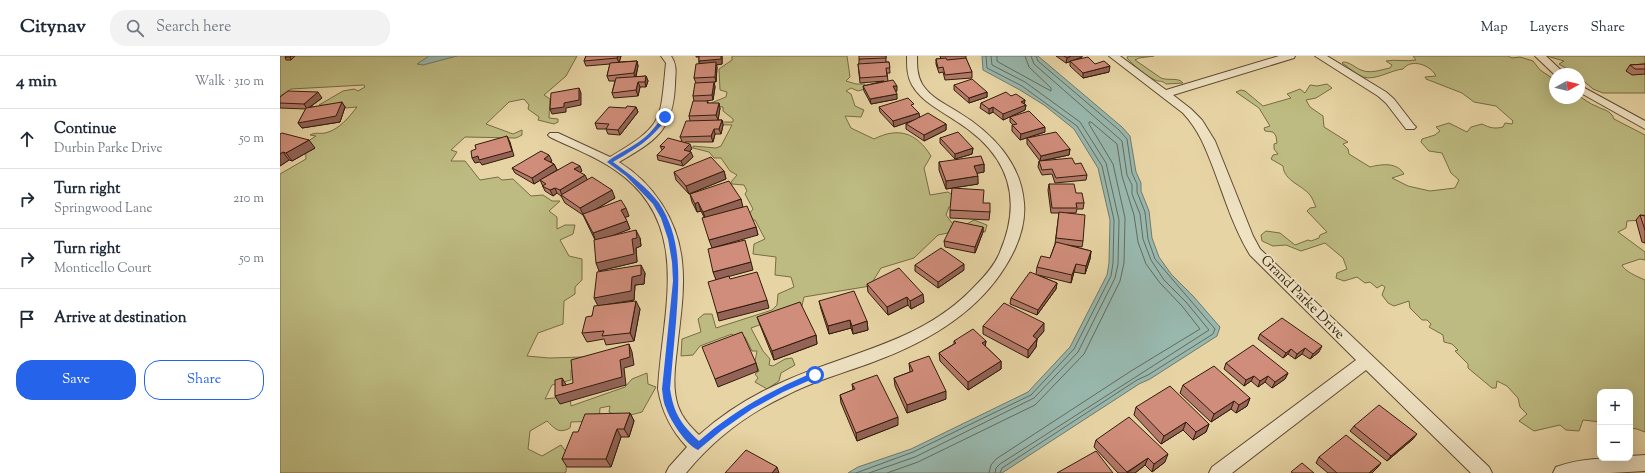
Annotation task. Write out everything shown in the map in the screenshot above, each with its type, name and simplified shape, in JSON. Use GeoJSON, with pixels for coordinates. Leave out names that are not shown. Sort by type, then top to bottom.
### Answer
{"type":"FeatureCollection","features":[{"type":"Feature","properties":{"kind":"street"},"geometry":{"type":"LineString","coordinates":[[610,162],[649,137],[662,122],[668,102],[670,63],[666,56]]}},
{"type":"Feature","properties":{"kind":"street"},"geometry":{"type":"LineString","coordinates":[[675,473],[698,446],[720,427],[749,407],[780,390],[815,375],[884,352],[915,338],[940,324],[962,308],[982,289],[996,271],[1007,253],[1017,220],[1014,183],[1009,168],[991,143],[978,130],[937,104],[919,88],[913,78],[911,70],[912,56]]}},
{"type":"Feature","properties":{"kind":"street","name":"Grand Parke Drive"},"geometry":{"type":"LineString","coordinates":[[1114,56],[1187,111],[1198,122],[1204,133],[1246,236],[1255,252],[1268,268],[1483,473]]}},
{"type":"Feature","properties":{"kind":"street"},"geometry":{"type":"LineString","coordinates":[[1165,94],[1290,56]]}},
{"type":"Feature","properties":{"kind":"street"},"geometry":{"type":"LineString","coordinates":[[1320,56],[1382,94],[1390,101],[1410,127]]}},
{"type":"Feature","properties":{"kind":"street"},"geometry":{"type":"LineString","coordinates":[[1540,56],[1553,68]]}},
{"type":"Feature","properties":{"kind":"street"},"geometry":{"type":"LineString","coordinates":[[1585,92],[1645,126]]}},
{"type":"Feature","properties":{"kind":"street"},"geometry":{"type":"LineString","coordinates":[[554,135],[610,162],[628,175],[656,203],[664,218],[671,239],[675,262],[676,281],[666,389],[669,406],[673,415],[684,432],[698,446]]}},
{"type":"Feature","properties":{"kind":"street"},"geometry":{"type":"LineString","coordinates":[[1218,473],[1366,361]]}},
{"type":"Feature","properties":{"kind":"street"},"geometry":{"type":"LineString","coordinates":[[1562,473],[1582,468],[1645,463]]}},
{"type":"Feature","properties":{"kind":"shaded area"},"geometry":{"type":"Polygon","coordinates":[[[280,56],[577,56],[566,76],[544,95],[550,99],[549,118],[558,119],[558,122],[554,124],[538,120],[539,117],[528,109],[529,105],[524,99],[509,102],[486,124],[513,134],[522,130],[522,135],[516,138],[465,137],[451,150],[457,152],[451,161],[465,161],[480,180],[498,177],[502,180],[513,179],[531,196],[543,195],[552,201],[560,201],[549,211],[557,217],[557,229],[565,225],[575,225],[573,234],[560,240],[569,256],[582,259],[582,280],[575,287],[575,294],[564,301],[563,324],[538,333],[527,356],[549,358],[583,357],[585,365],[571,370],[571,380],[552,385],[545,399],[570,396],[571,406],[625,387],[632,379],[647,373],[648,384],[656,387],[642,412],[621,416],[609,412],[610,406],[600,408],[599,421],[571,422],[570,428],[560,431],[547,421],[530,431],[528,449],[542,456],[561,445],[567,453],[566,472],[564,473],[280,473],[280,174],[306,159],[305,143],[316,136],[310,135],[325,133],[335,129],[351,115],[357,107],[345,108],[345,106],[319,105],[343,91],[354,89],[358,91],[365,87],[364,85],[291,89],[280,96],[280,56]]]}},
{"type":"Feature","properties":{"kind":"shaded area"},"geometry":{"type":"Polygon","coordinates":[[[732,56],[847,56],[850,77],[846,81],[856,84],[865,84],[865,89],[858,91],[851,88],[846,91],[851,94],[855,106],[864,110],[861,117],[845,116],[851,128],[874,139],[891,133],[906,134],[913,137],[931,156],[924,168],[930,195],[948,192],[954,196],[952,207],[949,207],[946,215],[952,223],[967,224],[974,220],[987,225],[985,232],[952,225],[948,233],[938,235],[914,258],[881,268],[870,286],[804,297],[801,310],[751,328],[763,351],[770,359],[769,365],[773,366],[785,359],[792,358],[795,365],[781,373],[779,381],[767,389],[755,382],[758,378],[755,374],[759,371],[755,361],[757,351],[752,351],[745,337],[737,339],[732,334],[700,346],[693,355],[681,356],[682,339],[701,332],[698,319],[704,314],[712,314],[716,328],[772,310],[777,305],[778,294],[794,287],[791,277],[775,275],[776,257],[753,254],[754,244],[765,239],[755,220],[750,220],[749,214],[753,209],[745,194],[747,191],[744,185],[732,184],[731,182],[737,175],[730,171],[721,158],[714,158],[709,152],[693,148],[693,146],[716,148],[721,146],[732,125],[696,124],[699,122],[733,122],[733,119],[723,111],[723,107],[706,105],[726,97],[727,92],[720,90],[719,69],[732,60],[732,56]]]}},
{"type":"Feature","properties":{"kind":"shaded area"},"geometry":{"type":"Polygon","coordinates":[[[1128,56],[1154,56],[1135,60],[1161,78],[1179,80],[1183,83],[1166,84],[1156,81],[1132,64],[1127,58],[1128,56]]]}},
{"type":"Feature","properties":{"kind":"shaded area"},"geometry":{"type":"Polygon","coordinates":[[[1413,56],[1508,56],[1512,58],[1520,57],[1533,61],[1540,70],[1549,76],[1549,104],[1585,104],[1585,100],[1609,112],[1614,119],[1645,135],[1645,215],[1642,215],[1643,220],[1627,221],[1626,228],[1618,232],[1645,252],[1645,260],[1640,259],[1622,265],[1628,272],[1645,280],[1645,432],[1633,428],[1633,389],[1597,389],[1597,422],[1583,420],[1579,431],[1566,430],[1560,425],[1534,431],[1519,421],[1527,414],[1520,407],[1518,398],[1507,386],[1497,381],[1496,388],[1492,388],[1468,368],[1468,364],[1455,351],[1458,350],[1452,344],[1444,342],[1443,335],[1429,327],[1431,324],[1427,320],[1422,320],[1410,308],[1409,301],[1394,306],[1388,303],[1382,295],[1385,287],[1382,285],[1377,288],[1370,282],[1365,283],[1357,277],[1344,281],[1336,278],[1337,273],[1347,269],[1343,258],[1325,243],[1301,251],[1286,245],[1273,246],[1262,241],[1261,235],[1266,231],[1280,233],[1295,245],[1319,238],[1320,235],[1327,232],[1307,211],[1310,208],[1316,207],[1307,191],[1290,179],[1284,171],[1283,166],[1271,159],[1273,155],[1278,154],[1274,149],[1274,144],[1277,143],[1276,136],[1273,132],[1265,131],[1264,128],[1270,126],[1259,108],[1236,92],[1241,90],[1245,91],[1263,106],[1291,98],[1287,94],[1300,89],[1305,93],[1310,85],[1317,86],[1327,84],[1332,88],[1316,98],[1306,100],[1310,107],[1323,116],[1324,127],[1348,142],[1343,144],[1348,149],[1349,154],[1370,167],[1389,165],[1397,167],[1404,174],[1392,178],[1408,186],[1430,191],[1455,188],[1459,180],[1451,173],[1442,153],[1429,151],[1421,142],[1422,139],[1435,135],[1440,131],[1436,127],[1449,123],[1467,132],[1471,127],[1482,124],[1495,128],[1503,127],[1505,123],[1512,124],[1513,121],[1496,106],[1474,102],[1462,93],[1426,79],[1425,77],[1436,76],[1430,69],[1421,64],[1411,64],[1403,69],[1373,78],[1368,78],[1363,77],[1342,63],[1348,63],[1361,70],[1371,72],[1390,68],[1392,65],[1386,61],[1416,60],[1413,56]]]}},
{"type":"Feature","properties":{"kind":"shaded area"},"geometry":{"type":"Polygon","coordinates":[[[1547,56],[1645,56],[1645,93],[1603,93],[1593,89],[1585,82],[1585,68],[1565,68],[1559,64],[1564,61],[1547,56]]]}},
{"type":"Feature","properties":{"kind":"water"},"geometry":{"type":"Polygon","coordinates":[[[429,56],[457,56],[423,65],[417,64],[429,56]]]}},
{"type":"Feature","properties":{"kind":"water"},"geometry":{"type":"Polygon","coordinates":[[[982,56],[1038,56],[1122,127],[1130,136],[1136,172],[1141,183],[1141,191],[1149,211],[1152,238],[1159,257],[1171,274],[1193,296],[1220,327],[1217,336],[1150,379],[1139,384],[1002,473],[848,473],[858,467],[911,449],[1028,392],[1070,347],[1107,275],[1109,263],[1110,220],[1098,168],[1074,129],[1044,105],[983,70],[982,56]]]}},
{"type":"Feature","properties":{"kind":"building"},"geometry":{"type":"Polygon","coordinates":[[[586,56],[618,56],[617,58],[584,61],[586,56]]]}},
{"type":"Feature","properties":{"kind":"building"},"geometry":{"type":"Polygon","coordinates":[[[699,56],[721,56],[721,59],[699,61],[699,56]]]}},
{"type":"Feature","properties":{"kind":"building"},"geometry":{"type":"Polygon","coordinates":[[[859,56],[886,56],[886,58],[859,59],[859,56]]]}},
{"type":"Feature","properties":{"kind":"building"},"geometry":{"type":"Polygon","coordinates":[[[1088,57],[1095,64],[1104,61],[1110,66],[1083,73],[1070,61],[1088,57]]]}},
{"type":"Feature","properties":{"kind":"building"},"geometry":{"type":"Polygon","coordinates":[[[946,58],[947,60],[966,58],[972,72],[945,75],[943,67],[938,68],[936,59],[946,58]]]}},
{"type":"Feature","properties":{"kind":"building"},"geometry":{"type":"Polygon","coordinates":[[[637,61],[634,73],[607,76],[610,63],[637,61]]]}},
{"type":"Feature","properties":{"kind":"building"},"geometry":{"type":"Polygon","coordinates":[[[716,62],[715,77],[694,78],[696,64],[716,62]]]}},
{"type":"Feature","properties":{"kind":"building"},"geometry":{"type":"Polygon","coordinates":[[[889,62],[890,68],[886,68],[887,76],[860,78],[858,64],[889,62]]]}},
{"type":"Feature","properties":{"kind":"building"},"geometry":{"type":"Polygon","coordinates":[[[1645,64],[1645,69],[1635,69],[1630,65],[1645,64]]]}},
{"type":"Feature","properties":{"kind":"building"},"geometry":{"type":"Polygon","coordinates":[[[646,76],[645,82],[638,82],[636,90],[612,93],[616,78],[646,76]]]}},
{"type":"Feature","properties":{"kind":"building"},"geometry":{"type":"Polygon","coordinates":[[[972,79],[987,92],[969,98],[954,85],[972,79]]]}},
{"type":"Feature","properties":{"kind":"building"},"geometry":{"type":"Polygon","coordinates":[[[893,80],[897,86],[893,86],[897,94],[870,99],[863,86],[893,80]]]}},
{"type":"Feature","properties":{"kind":"building"},"geometry":{"type":"Polygon","coordinates":[[[714,82],[712,95],[693,96],[695,83],[714,82]]]}},
{"type":"Feature","properties":{"kind":"building"},"geometry":{"type":"Polygon","coordinates":[[[579,88],[579,100],[564,103],[564,107],[550,109],[551,93],[579,88]]]}},
{"type":"Feature","properties":{"kind":"building"},"geometry":{"type":"Polygon","coordinates":[[[288,91],[318,92],[304,104],[280,103],[280,97],[288,91]]]}},
{"type":"Feature","properties":{"kind":"building"},"geometry":{"type":"Polygon","coordinates":[[[1006,92],[1011,96],[1016,94],[1025,100],[1021,102],[1026,105],[1003,114],[993,107],[989,109],[981,103],[1006,92]]]}},
{"type":"Feature","properties":{"kind":"building"},"geometry":{"type":"Polygon","coordinates":[[[908,98],[914,104],[911,105],[919,113],[893,121],[879,107],[908,98]]]}},
{"type":"Feature","properties":{"kind":"building"},"geometry":{"type":"Polygon","coordinates":[[[693,101],[719,103],[716,115],[689,116],[693,101]]]}},
{"type":"Feature","properties":{"kind":"building"},"geometry":{"type":"Polygon","coordinates":[[[342,102],[336,116],[298,123],[306,108],[342,102]]]}},
{"type":"Feature","properties":{"kind":"building"},"geometry":{"type":"Polygon","coordinates":[[[627,106],[636,107],[618,130],[606,129],[609,124],[595,123],[609,107],[626,108],[627,106]]]}},
{"type":"Feature","properties":{"kind":"building"},"geometry":{"type":"Polygon","coordinates":[[[1029,111],[1045,127],[1021,134],[1012,125],[1017,124],[1010,117],[1029,111]]]}},
{"type":"Feature","properties":{"kind":"building"},"geometry":{"type":"Polygon","coordinates":[[[928,113],[946,124],[924,135],[906,124],[928,113]]]}},
{"type":"Feature","properties":{"kind":"building"},"geometry":{"type":"Polygon","coordinates":[[[722,120],[719,129],[714,129],[711,136],[680,137],[686,121],[722,120]]]}},
{"type":"Feature","properties":{"kind":"building"},"geometry":{"type":"Polygon","coordinates":[[[958,132],[973,148],[955,154],[940,138],[958,132]]]}},
{"type":"Feature","properties":{"kind":"building"},"geometry":{"type":"Polygon","coordinates":[[[1056,132],[1070,149],[1041,156],[1027,138],[1056,132]]]}},
{"type":"Feature","properties":{"kind":"building"},"geometry":{"type":"Polygon","coordinates":[[[282,133],[309,140],[286,153],[283,152],[280,154],[280,134],[282,133]]]}},
{"type":"Feature","properties":{"kind":"building"},"geometry":{"type":"Polygon","coordinates":[[[507,136],[512,151],[479,160],[478,156],[472,158],[471,151],[476,149],[475,145],[507,136]]]}},
{"type":"Feature","properties":{"kind":"building"},"geometry":{"type":"Polygon","coordinates":[[[668,138],[690,144],[684,150],[691,152],[681,161],[657,155],[665,147],[660,146],[668,138]]]}},
{"type":"Feature","properties":{"kind":"building"},"geometry":{"type":"Polygon","coordinates":[[[541,151],[549,155],[544,159],[554,164],[532,178],[512,168],[541,151]]]}},
{"type":"Feature","properties":{"kind":"building"},"geometry":{"type":"Polygon","coordinates":[[[981,156],[984,164],[974,166],[978,176],[946,181],[939,162],[981,156]]]}},
{"type":"Feature","properties":{"kind":"building"},"geometry":{"type":"Polygon","coordinates":[[[711,157],[724,171],[686,186],[674,172],[711,157]]]}},
{"type":"Feature","properties":{"kind":"building"},"geometry":{"type":"Polygon","coordinates":[[[1072,158],[1075,164],[1081,163],[1087,175],[1056,178],[1052,169],[1042,170],[1039,161],[1072,158]]]}},
{"type":"Feature","properties":{"kind":"building"},"geometry":{"type":"Polygon","coordinates":[[[572,162],[580,166],[574,169],[585,175],[560,190],[555,188],[550,190],[542,186],[546,184],[540,180],[572,162]]]}},
{"type":"Feature","properties":{"kind":"building"},"geometry":{"type":"Polygon","coordinates":[[[592,177],[612,190],[580,208],[561,195],[592,177]]]}},
{"type":"Feature","properties":{"kind":"building"},"geometry":{"type":"Polygon","coordinates":[[[729,181],[741,199],[703,212],[698,202],[695,204],[690,194],[729,181]]]}},
{"type":"Feature","properties":{"kind":"building"},"geometry":{"type":"Polygon","coordinates":[[[1049,184],[1074,184],[1076,193],[1082,193],[1084,203],[1076,203],[1077,208],[1052,208],[1049,184]]]}},
{"type":"Feature","properties":{"kind":"building"},"geometry":{"type":"Polygon","coordinates":[[[952,188],[984,190],[983,203],[990,203],[990,212],[950,210],[952,188]]]}},
{"type":"Feature","properties":{"kind":"building"},"geometry":{"type":"Polygon","coordinates":[[[621,200],[626,208],[621,210],[627,221],[593,233],[583,214],[621,200]]]}},
{"type":"Feature","properties":{"kind":"building"},"geometry":{"type":"Polygon","coordinates":[[[747,206],[756,227],[709,240],[702,218],[747,206]]]}},
{"type":"Feature","properties":{"kind":"building"},"geometry":{"type":"Polygon","coordinates":[[[1059,212],[1085,215],[1083,241],[1056,238],[1059,212]]]}},
{"type":"Feature","properties":{"kind":"building"},"geometry":{"type":"Polygon","coordinates":[[[1640,215],[1645,216],[1645,230],[1640,215]]]}},
{"type":"Feature","properties":{"kind":"building"},"geometry":{"type":"Polygon","coordinates":[[[954,221],[983,227],[975,247],[944,241],[954,221]]]}},
{"type":"Feature","properties":{"kind":"building"},"geometry":{"type":"Polygon","coordinates":[[[636,230],[637,238],[632,239],[634,254],[596,263],[594,240],[636,230]]]}},
{"type":"Feature","properties":{"kind":"building"},"geometry":{"type":"Polygon","coordinates":[[[745,240],[751,262],[713,272],[708,249],[745,240]]]}},
{"type":"Feature","properties":{"kind":"building"},"geometry":{"type":"Polygon","coordinates":[[[1056,242],[1091,251],[1086,266],[1076,264],[1072,275],[1037,267],[1041,256],[1050,258],[1056,242]]]}},
{"type":"Feature","properties":{"kind":"building"},"geometry":{"type":"Polygon","coordinates":[[[941,248],[964,264],[938,282],[915,265],[941,248]]]}},
{"type":"Feature","properties":{"kind":"building"},"geometry":{"type":"Polygon","coordinates":[[[641,265],[641,275],[632,277],[631,291],[594,298],[597,272],[641,265]]]}},
{"type":"Feature","properties":{"kind":"building"},"geometry":{"type":"Polygon","coordinates":[[[899,268],[923,294],[910,301],[907,297],[887,307],[867,284],[899,268]]]}},
{"type":"Feature","properties":{"kind":"building"},"geometry":{"type":"Polygon","coordinates":[[[757,272],[767,300],[717,313],[708,282],[729,276],[730,279],[757,272]]]}},
{"type":"Feature","properties":{"kind":"building"},"geometry":{"type":"Polygon","coordinates":[[[1030,272],[1057,283],[1038,310],[1011,298],[1030,272]]]}},
{"type":"Feature","properties":{"kind":"building"},"geometry":{"type":"Polygon","coordinates":[[[854,291],[867,321],[852,326],[850,320],[828,326],[819,301],[854,291]]]}},
{"type":"Feature","properties":{"kind":"building"},"geometry":{"type":"Polygon","coordinates":[[[636,301],[630,333],[602,336],[604,331],[582,333],[586,317],[592,316],[594,306],[636,301]]]}},
{"type":"Feature","properties":{"kind":"building"},"geometry":{"type":"Polygon","coordinates":[[[800,302],[816,335],[772,351],[757,317],[800,302]]]}},
{"type":"Feature","properties":{"kind":"building"},"geometry":{"type":"Polygon","coordinates":[[[1004,303],[1044,323],[1033,336],[1037,339],[1028,350],[983,326],[1004,303]]]}},
{"type":"Feature","properties":{"kind":"building"},"geometry":{"type":"Polygon","coordinates":[[[1282,318],[1322,346],[1313,354],[1305,348],[1297,354],[1291,349],[1286,353],[1260,334],[1282,318]]]}},
{"type":"Feature","properties":{"kind":"building"},"geometry":{"type":"Polygon","coordinates":[[[973,329],[986,341],[982,343],[1001,361],[968,382],[939,353],[956,343],[954,341],[973,329]]]}},
{"type":"Feature","properties":{"kind":"building"},"geometry":{"type":"Polygon","coordinates":[[[742,332],[756,363],[715,379],[702,347],[742,332]]]}},
{"type":"Feature","properties":{"kind":"building"},"geometry":{"type":"Polygon","coordinates":[[[629,344],[630,357],[620,360],[622,377],[555,396],[555,380],[562,378],[562,386],[573,383],[571,360],[629,344]]]}},
{"type":"Feature","properties":{"kind":"building"},"geometry":{"type":"Polygon","coordinates":[[[1253,345],[1288,373],[1275,382],[1268,376],[1260,381],[1254,376],[1246,380],[1226,363],[1253,345]]]}},
{"type":"Feature","properties":{"kind":"building"},"geometry":{"type":"Polygon","coordinates":[[[929,356],[946,391],[907,405],[894,378],[913,371],[909,363],[929,356]]]}},
{"type":"Feature","properties":{"kind":"building"},"geometry":{"type":"Polygon","coordinates":[[[1214,366],[1250,398],[1239,405],[1234,401],[1214,414],[1183,385],[1214,366]]]}},
{"type":"Feature","properties":{"kind":"building"},"geometry":{"type":"Polygon","coordinates":[[[877,375],[898,417],[856,433],[840,395],[855,389],[852,384],[877,375]]]}},
{"type":"Feature","properties":{"kind":"building"},"geometry":{"type":"Polygon","coordinates":[[[1170,386],[1209,424],[1196,432],[1186,422],[1164,436],[1136,407],[1170,386]]]}},
{"type":"Feature","properties":{"kind":"building"},"geometry":{"type":"Polygon","coordinates":[[[1379,405],[1417,434],[1391,456],[1354,426],[1379,405]]]}},
{"type":"Feature","properties":{"kind":"building"},"geometry":{"type":"Polygon","coordinates":[[[630,413],[624,429],[617,429],[606,459],[562,459],[573,432],[578,432],[585,414],[630,413]]]}},
{"type":"Feature","properties":{"kind":"building"},"geometry":{"type":"Polygon","coordinates":[[[1129,417],[1168,454],[1154,464],[1148,458],[1127,472],[1096,440],[1129,417]]]}},
{"type":"Feature","properties":{"kind":"building"},"geometry":{"type":"Polygon","coordinates":[[[1346,435],[1381,463],[1369,473],[1337,473],[1319,457],[1346,435]]]}},
{"type":"Feature","properties":{"kind":"building"},"geometry":{"type":"Polygon","coordinates":[[[746,450],[777,467],[772,473],[725,473],[746,450]]]}},
{"type":"Feature","properties":{"kind":"building"},"geometry":{"type":"Polygon","coordinates":[[[1096,451],[1113,473],[1057,473],[1096,451]]]}},
{"type":"Feature","properties":{"kind":"building"},"geometry":{"type":"Polygon","coordinates":[[[1302,463],[1314,473],[1291,472],[1302,463]]]}},
{"type":"Feature","properties":{"kind":"route"},"geometry":{"type":"LineString","coordinates":[[665,117],[658,128],[649,137],[610,162],[628,175],[656,203],[664,218],[671,239],[675,262],[676,281],[666,389],[669,406],[673,415],[684,432],[698,446],[720,427],[749,407],[780,390],[815,375]]}}]}
